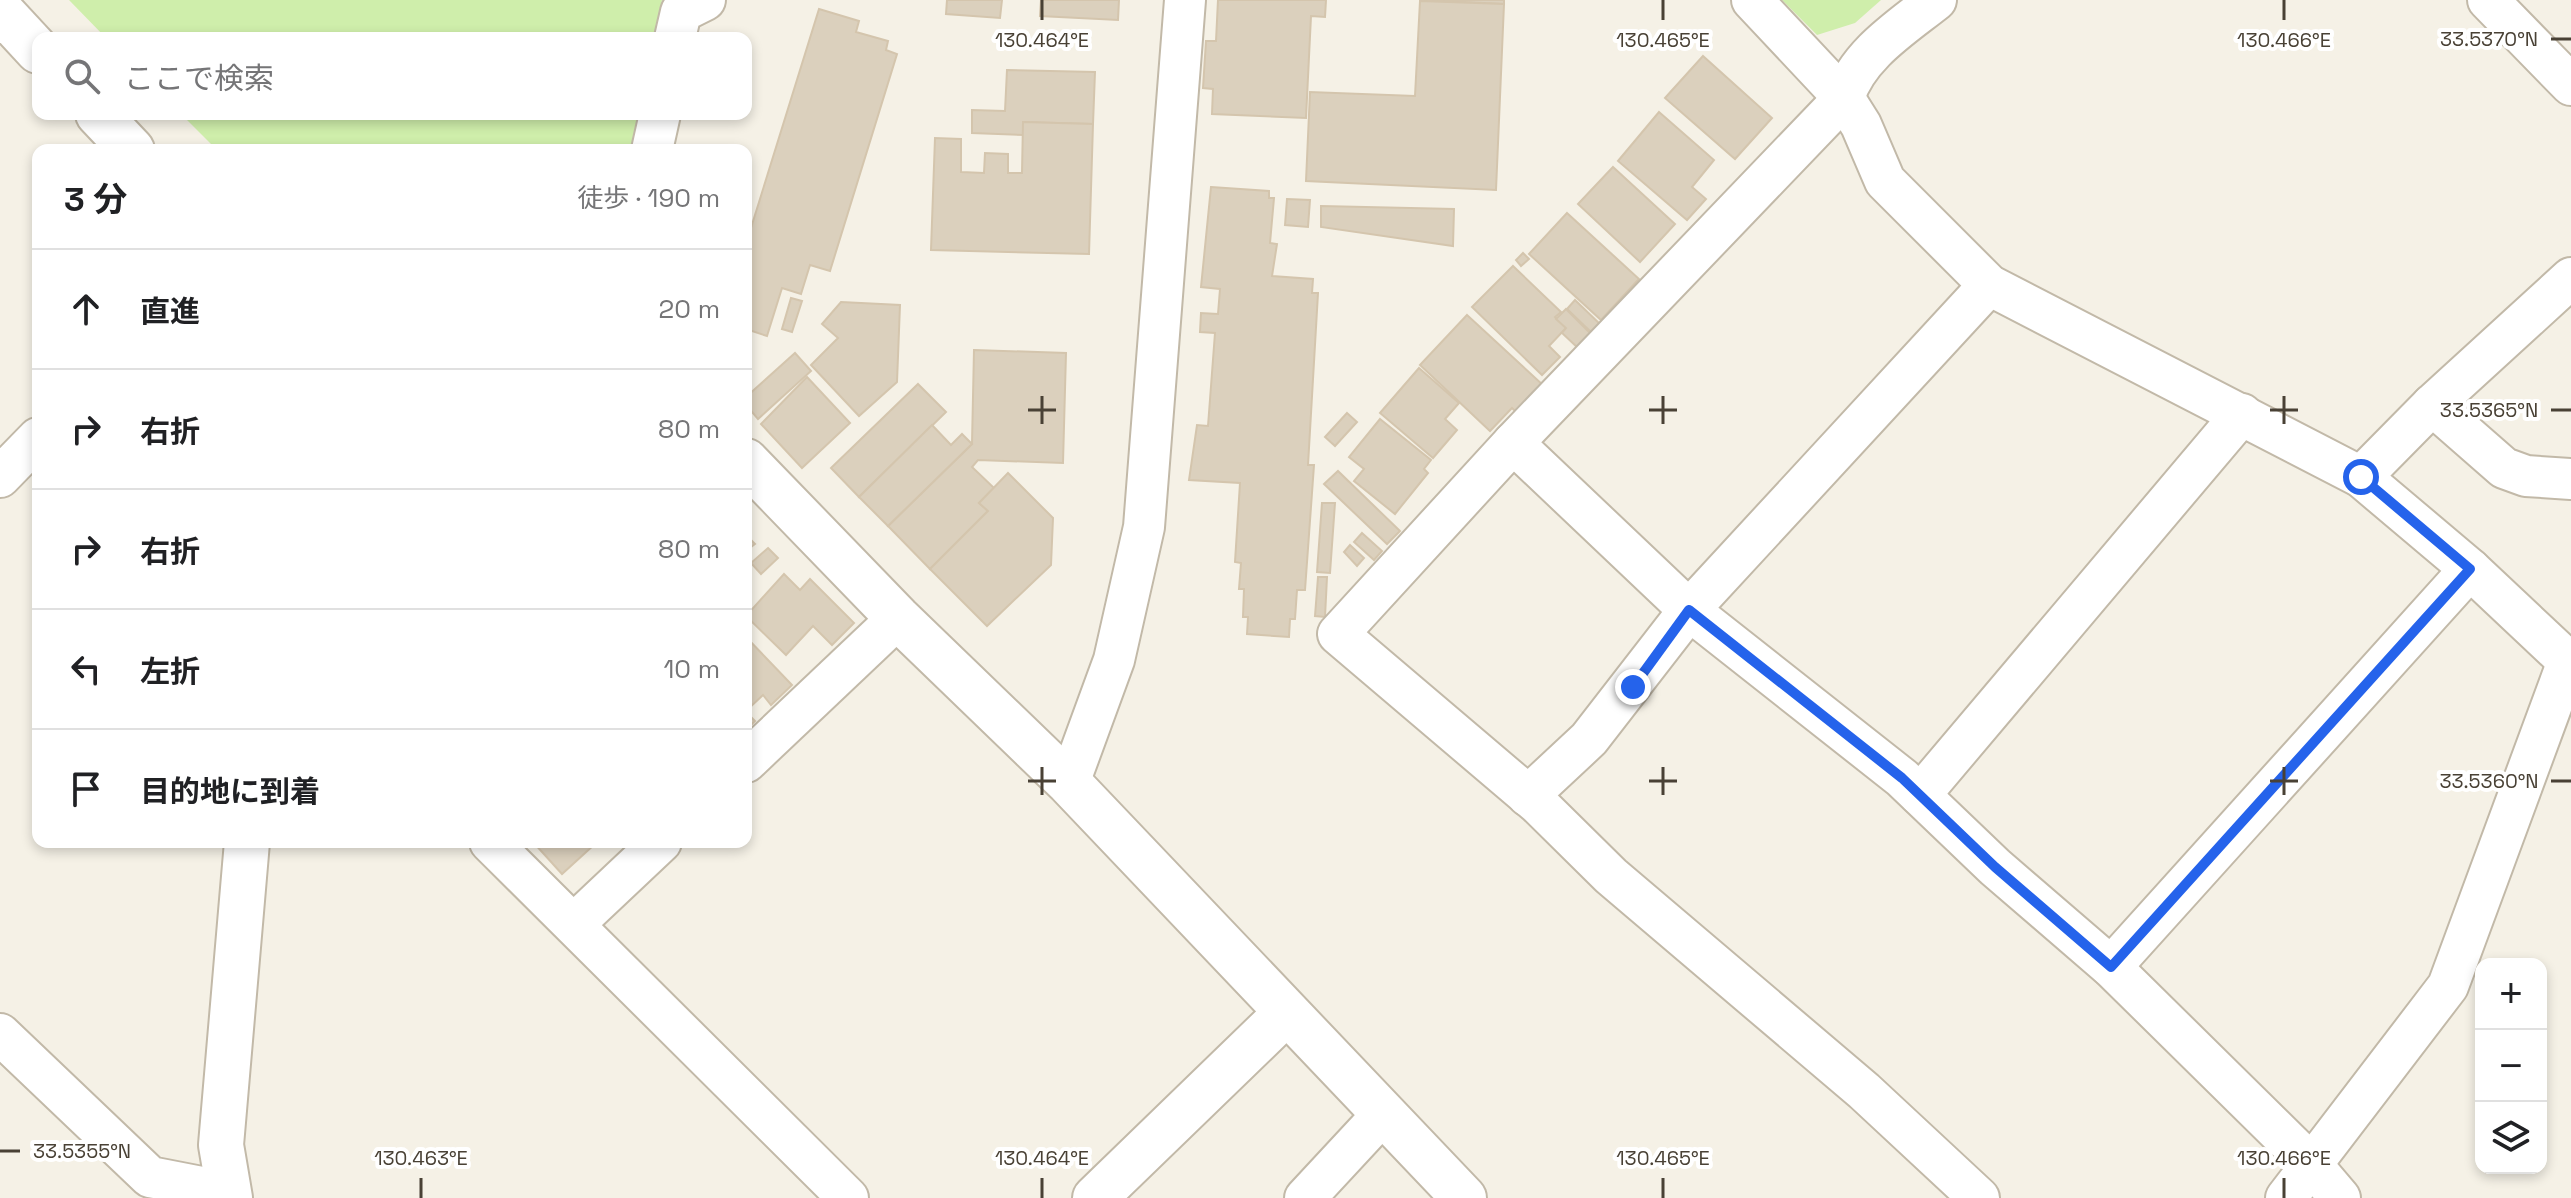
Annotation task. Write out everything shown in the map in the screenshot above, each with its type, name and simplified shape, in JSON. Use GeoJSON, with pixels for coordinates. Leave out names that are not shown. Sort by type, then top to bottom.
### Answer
{"type":"FeatureCollection","features":[{"type":"Feature","properties":{"kind":"street"},"geometry":{"type":"LineString","coordinates":[[676,32],[681,12],[705,0]]}},
{"type":"Feature","properties":{"kind":"street"},"geometry":{"type":"LineString","coordinates":[[1069,783],[1114,660],[1144,527],[1185,0]]}},
{"type":"Feature","properties":{"kind":"street"},"geometry":{"type":"LineString","coordinates":[[1752,0],[1844,98],[1861,125],[1885,181],[1989,285],[2361,477],[2470,569],[2570,663],[2448,986],[2286,1198]]}},
{"type":"Feature","properties":{"kind":"street"},"geometry":{"type":"LineString","coordinates":[[1936,0],[1875,48],[1847,86],[1844,98],[1513,443],[1338,634],[1528,796],[1611,876],[1864,1091],[1979,1198]]}},
{"type":"Feature","properties":{"kind":"street"},"geometry":{"type":"LineString","coordinates":[[2488,0],[2571,85]]}},
{"type":"Feature","properties":{"kind":"street"},"geometry":{"type":"LineString","coordinates":[[2,17],[32,45]]}},
{"type":"Feature","properties":{"kind":"street"},"geometry":{"type":"LineString","coordinates":[[104,120],[126,144]]}},
{"type":"Feature","properties":{"kind":"street"},"geometry":{"type":"LineString","coordinates":[[653,144],[659,120]]}},
{"type":"Feature","properties":{"kind":"street"},"geometry":{"type":"LineString","coordinates":[[2361,477],[2432,405],[2571,278]]}},
{"type":"Feature","properties":{"kind":"street"},"geometry":{"type":"LineString","coordinates":[[1528,796],[1589,739],[1689,610],[1989,285]]}},
{"type":"Feature","properties":{"kind":"street"},"geometry":{"type":"LineString","coordinates":[[2432,405],[2504,468],[2526,476],[2571,479]]}},
{"type":"Feature","properties":{"kind":"street"},"geometry":{"type":"LineString","coordinates":[[1920,795],[2242,414]]}},
{"type":"Feature","properties":{"kind":"street"},"geometry":{"type":"LineString","coordinates":[[1513,443],[1689,610],[1920,795],[1995,867],[2111,967],[2312,1165],[2340,1198]]}},
{"type":"Feature","properties":{"kind":"street"},"geometry":{"type":"LineString","coordinates":[[0,477],[32,444]]}},
{"type":"Feature","properties":{"kind":"street"},"geometry":{"type":"LineString","coordinates":[[752,467],[898,618],[1069,783],[1464,1198]]}},
{"type":"Feature","properties":{"kind":"street"},"geometry":{"type":"LineString","coordinates":[[2111,967],[2470,569]]}},
{"type":"Feature","properties":{"kind":"street"},"geometry":{"type":"LineString","coordinates":[[752,756],[898,618]]}},
{"type":"Feature","properties":{"kind":"street"},"geometry":{"type":"LineString","coordinates":[[0,1034],[150,1177],[223,1196],[221,1145],[246,848]]}},
{"type":"Feature","properties":{"kind":"street"},"geometry":{"type":"LineString","coordinates":[[496,848],[848,1198]]}},
{"type":"Feature","properties":{"kind":"street"},"geometry":{"type":"LineString","coordinates":[[574,924],[655,848]]}},
{"type":"Feature","properties":{"kind":"street"},"geometry":{"type":"LineString","coordinates":[[1095,1198],[1286,1013]]}},
{"type":"Feature","properties":{"kind":"street"},"geometry":{"type":"LineString","coordinates":[[1305,1198],[1383,1114]]}},
{"type":"Feature","properties":{"kind":"green space"},"geometry":{"type":"Polygon","coordinates":[[[69,0],[662,0],[655,32],[100,32],[69,0]]]}},
{"type":"Feature","properties":{"kind":"green space"},"geometry":{"type":"Polygon","coordinates":[[[1782,0],[1881,0],[1855,23],[1817,35],[1782,0]]]}},
{"type":"Feature","properties":{"kind":"green space"},"geometry":{"type":"Polygon","coordinates":[[[187,120],[638,120],[632,144],[211,144],[187,120]]]}},
{"type":"Feature","properties":{"kind":"building"},"geometry":{"type":"Polygon","coordinates":[[[947,0],[1002,0],[1000,18],[946,14],[947,0]]]}},
{"type":"Feature","properties":{"kind":"building"},"geometry":{"type":"Polygon","coordinates":[[[1041,0],[1119,0],[1118,20],[1040,16],[1041,0]]]}},
{"type":"Feature","properties":{"kind":"building"},"geometry":{"type":"Polygon","coordinates":[[[1218,0],[1326,0],[1325,17],[1311,16],[1306,118],[1212,114],[1213,89],[1203,88],[1206,41],[1216,41],[1218,0]]]}},
{"type":"Feature","properties":{"kind":"building"},"geometry":{"type":"Polygon","coordinates":[[[1420,0],[1504,0],[1504,4],[1420,0]]]}},
{"type":"Feature","properties":{"kind":"building"},"geometry":{"type":"Polygon","coordinates":[[[1420,1],[1504,4],[1496,190],[1306,181],[1310,92],[1415,96],[1420,1]]]}},
{"type":"Feature","properties":{"kind":"building"},"geometry":{"type":"Polygon","coordinates":[[[819,9],[859,21],[856,32],[888,41],[886,50],[897,54],[830,271],[810,265],[801,294],[782,288],[767,336],[752,331],[752,225],[819,9]]]}},
{"type":"Feature","properties":{"kind":"building"},"geometry":{"type":"Polygon","coordinates":[[[1703,56],[1772,118],[1735,159],[1665,98],[1703,56]]]}},
{"type":"Feature","properties":{"kind":"building"},"geometry":{"type":"Polygon","coordinates":[[[1007,70],[1095,72],[1093,124],[1023,122],[1023,135],[972,133],[972,110],[1005,111],[1007,70]]]}},
{"type":"Feature","properties":{"kind":"building"},"geometry":{"type":"Polygon","coordinates":[[[1659,112],[1714,160],[1692,187],[1706,199],[1687,220],[1618,161],[1659,112]]]}},
{"type":"Feature","properties":{"kind":"building"},"geometry":{"type":"Polygon","coordinates":[[[1023,122],[1093,124],[1089,254],[931,250],[935,138],[961,139],[961,172],[984,173],[985,153],[1008,154],[1008,173],[1022,173],[1023,122]]]}},
{"type":"Feature","properties":{"kind":"building"},"geometry":{"type":"Polygon","coordinates":[[[1613,167],[1675,224],[1640,262],[1578,204],[1613,167]]]}},
{"type":"Feature","properties":{"kind":"building"},"geometry":{"type":"Polygon","coordinates":[[[1211,187],[1269,191],[1269,198],[1274,198],[1270,243],[1277,244],[1272,276],[1313,279],[1312,293],[1318,293],[1308,465],[1314,465],[1305,590],[1297,590],[1295,619],[1290,619],[1289,637],[1247,634],[1248,617],[1243,617],[1244,589],[1239,589],[1241,563],[1235,562],[1240,483],[1189,480],[1197,425],[1208,426],[1215,333],[1200,332],[1201,313],[1218,314],[1220,289],[1201,287],[1211,187]]]}},
{"type":"Feature","properties":{"kind":"building"},"geometry":{"type":"Polygon","coordinates":[[[1287,199],[1310,200],[1308,227],[1285,225],[1287,199]]]}},
{"type":"Feature","properties":{"kind":"building"},"geometry":{"type":"Polygon","coordinates":[[[1321,206],[1454,209],[1453,246],[1321,227],[1321,206]]]}},
{"type":"Feature","properties":{"kind":"building"},"geometry":{"type":"Polygon","coordinates":[[[1567,213],[1639,279],[1601,320],[1529,254],[1567,213]]]}},
{"type":"Feature","properties":{"kind":"building"},"geometry":{"type":"Polygon","coordinates":[[[1523,253],[1529,259],[1521,266],[1516,260],[1523,253]]]}},
{"type":"Feature","properties":{"kind":"building"},"geometry":{"type":"Polygon","coordinates":[[[1513,266],[1561,312],[1555,317],[1566,328],[1549,346],[1560,357],[1542,375],[1472,307],[1513,266]]]}},
{"type":"Feature","properties":{"kind":"building"},"geometry":{"type":"Polygon","coordinates":[[[791,298],[802,301],[792,332],[782,329],[791,298]]]}},
{"type":"Feature","properties":{"kind":"building"},"geometry":{"type":"Polygon","coordinates":[[[1575,300],[1601,325],[1593,334],[1567,309],[1575,300]]]}},
{"type":"Feature","properties":{"kind":"building"},"geometry":{"type":"Polygon","coordinates":[[[841,302],[900,305],[897,382],[859,416],[811,365],[838,338],[822,324],[841,302]]]}},
{"type":"Feature","properties":{"kind":"building"},"geometry":{"type":"Polygon","coordinates":[[[1566,309],[1591,334],[1578,348],[1562,333],[1566,328],[1556,319],[1566,309]]]}},
{"type":"Feature","properties":{"kind":"building"},"geometry":{"type":"Polygon","coordinates":[[[1467,315],[1544,386],[1518,414],[1512,408],[1490,431],[1420,365],[1467,315]]]}},
{"type":"Feature","properties":{"kind":"building"},"geometry":{"type":"Polygon","coordinates":[[[974,350],[1066,353],[1063,463],[978,460],[972,467],[994,488],[979,503],[988,511],[930,569],[888,526],[972,444],[974,350]]]}},
{"type":"Feature","properties":{"kind":"building"},"geometry":{"type":"Polygon","coordinates":[[[795,353],[811,371],[758,419],[752,412],[752,392],[795,353]]]}},
{"type":"Feature","properties":{"kind":"building"},"geometry":{"type":"Polygon","coordinates":[[[1419,368],[1459,403],[1445,419],[1457,430],[1433,458],[1380,413],[1419,368]]]}},
{"type":"Feature","properties":{"kind":"building"},"geometry":{"type":"Polygon","coordinates":[[[807,377],[850,423],[802,468],[761,424],[807,377]]]}},
{"type":"Feature","properties":{"kind":"building"},"geometry":{"type":"Polygon","coordinates":[[[918,384],[946,412],[859,497],[831,468],[918,384]]]}},
{"type":"Feature","properties":{"kind":"building"},"geometry":{"type":"Polygon","coordinates":[[[1347,413],[1357,422],[1335,446],[1325,437],[1347,413]]]}},
{"type":"Feature","properties":{"kind":"building"},"geometry":{"type":"Polygon","coordinates":[[[1380,419],[1431,460],[1424,469],[1428,473],[1395,514],[1354,481],[1364,469],[1349,457],[1380,419]]]}},
{"type":"Feature","properties":{"kind":"building"},"geometry":{"type":"Polygon","coordinates":[[[932,425],[951,445],[962,434],[972,444],[888,526],[859,497],[932,425]]]}},
{"type":"Feature","properties":{"kind":"building"},"geometry":{"type":"Polygon","coordinates":[[[1338,471],[1400,531],[1387,544],[1324,484],[1338,471]]]}},
{"type":"Feature","properties":{"kind":"building"},"geometry":{"type":"Polygon","coordinates":[[[1008,473],[1053,518],[1051,565],[987,626],[930,569],[988,511],[979,503],[1008,473]]]}},
{"type":"Feature","properties":{"kind":"building"},"geometry":{"type":"Polygon","coordinates":[[[1322,503],[1335,503],[1330,573],[1317,572],[1322,503]]]}},
{"type":"Feature","properties":{"kind":"building"},"geometry":{"type":"Polygon","coordinates":[[[1362,533],[1382,551],[1374,560],[1354,542],[1362,533]]]}},
{"type":"Feature","properties":{"kind":"building"},"geometry":{"type":"Polygon","coordinates":[[[1350,545],[1364,558],[1357,566],[1344,552],[1350,545]]]}},
{"type":"Feature","properties":{"kind":"building"},"geometry":{"type":"Polygon","coordinates":[[[768,548],[778,558],[761,574],[752,562],[768,548]]]}},
{"type":"Feature","properties":{"kind":"building"},"geometry":{"type":"Polygon","coordinates":[[[784,574],[800,590],[810,579],[854,623],[832,645],[813,626],[786,655],[752,622],[752,609],[784,574]]]}},
{"type":"Feature","properties":{"kind":"building"},"geometry":{"type":"Polygon","coordinates":[[[1318,577],[1327,577],[1325,617],[1315,616],[1318,577]]]}},
{"type":"Feature","properties":{"kind":"building"},"geometry":{"type":"Polygon","coordinates":[[[752,643],[792,685],[771,705],[763,695],[752,705],[752,643]]]}},
{"type":"Feature","properties":{"kind":"building"},"geometry":{"type":"Polygon","coordinates":[[[538,848],[591,848],[562,874],[538,848]]]}},
{"type":"Feature","properties":{"kind":"route"},"geometry":{"type":"LineString","coordinates":[[1633,687],[1689,610],[1902,778],[1995,867],[2111,967],[2470,569],[2361,477]]}}]}
